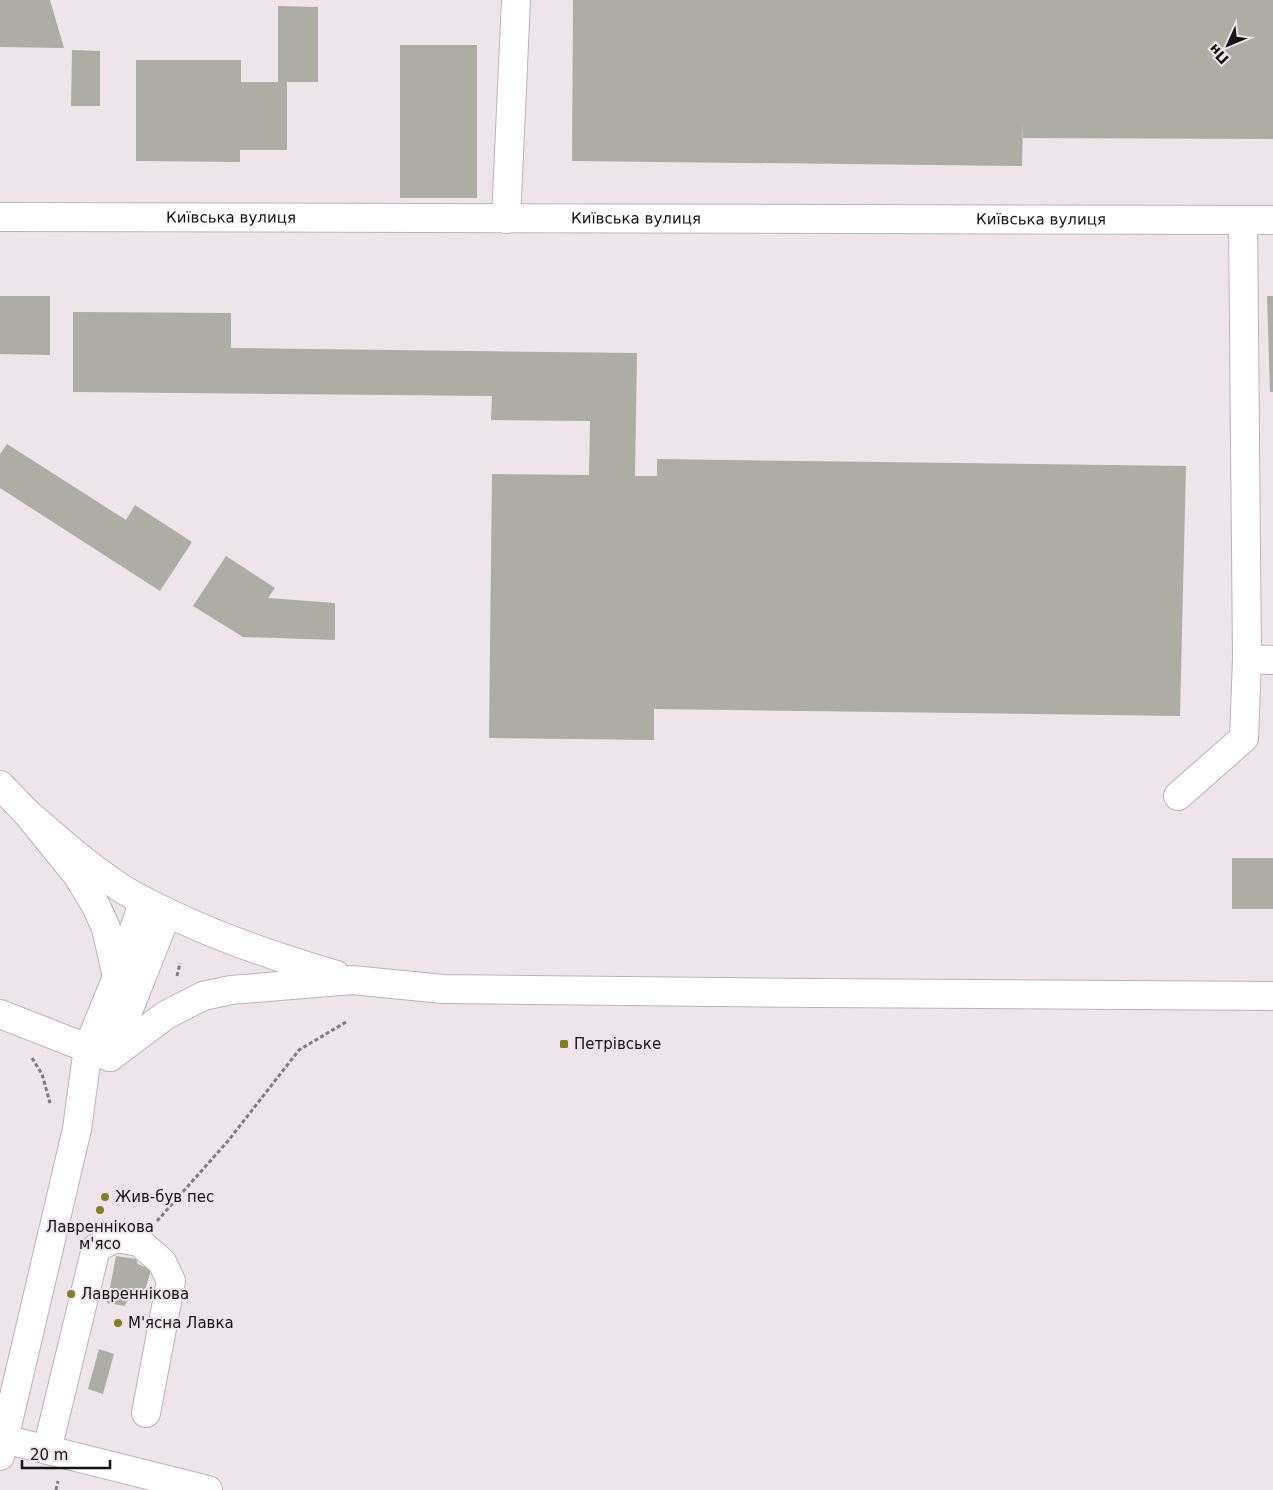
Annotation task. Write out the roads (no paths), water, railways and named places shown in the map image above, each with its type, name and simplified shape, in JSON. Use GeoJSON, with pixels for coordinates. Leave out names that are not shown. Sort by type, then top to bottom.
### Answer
{"type":"FeatureCollection","features":[{"type":"Feature","properties":{"kind":"main road"},"geometry":{"type":"LineString","coordinates":[[506,219],[516,0]]}},
{"type":"Feature","properties":{"kind":"main road","name":"Київська вулиця"},"geometry":{"type":"LineString","coordinates":[[0,218],[1273,220]]}},
{"type":"Feature","properties":{"kind":"main road"},"geometry":{"type":"LineString","coordinates":[[1178,796],[1244,738],[1260,660],[1243,220]]}},
{"type":"Feature","properties":{"kind":"main road"},"geometry":{"type":"LineString","coordinates":[[0,785],[26,812],[78,876],[96,906],[106,928],[117,978]]}},
{"type":"Feature","properties":{"kind":"main road"},"geometry":{"type":"LineString","coordinates":[[26,812],[78,857],[119,886],[156,907],[206,930],[276,958],[352,980]]}},
{"type":"Feature","properties":{"kind":"main road"},"geometry":{"type":"LineString","coordinates":[[156,907],[117,978],[99,1052],[77,1129],[2,1448],[47,1450],[208,1490]]}},
{"type":"Feature","properties":{"kind":"main road"},"geometry":{"type":"LineString","coordinates":[[99,1052],[156,907]]}},
{"type":"Feature","properties":{"kind":"main road"},"geometry":{"type":"LineString","coordinates":[[0,1014],[99,1052],[203,996],[231,990],[352,980],[443,989],[1273,996]]}},
{"type":"Feature","properties":{"kind":"main road"},"geometry":{"type":"LineString","coordinates":[[47,1450],[96,1248],[116,1238],[139,1242],[162,1262],[171,1281],[146,1413]]}},
{"type":"Feature","properties":{"kind":"place","name":"Петрівське"},"geometry":{"type":"Point","coordinates":[564,1044]}},
{"type":"Feature","properties":{"kind":"place","name":"Жив-був пес"},"geometry":{"type":"Point","coordinates":[105,1197]}},
{"type":"Feature","properties":{"kind":"place","name":"Лавреннікова м'ясо"},"geometry":{"type":"Point","coordinates":[100,1210]}},
{"type":"Feature","properties":{"kind":"place","name":"Лавреннікова"},"geometry":{"type":"Point","coordinates":[71,1294]}},
{"type":"Feature","properties":{"kind":"place","name":"М'ясна Лавка"},"geometry":{"type":"Point","coordinates":[118,1323]}}]}
